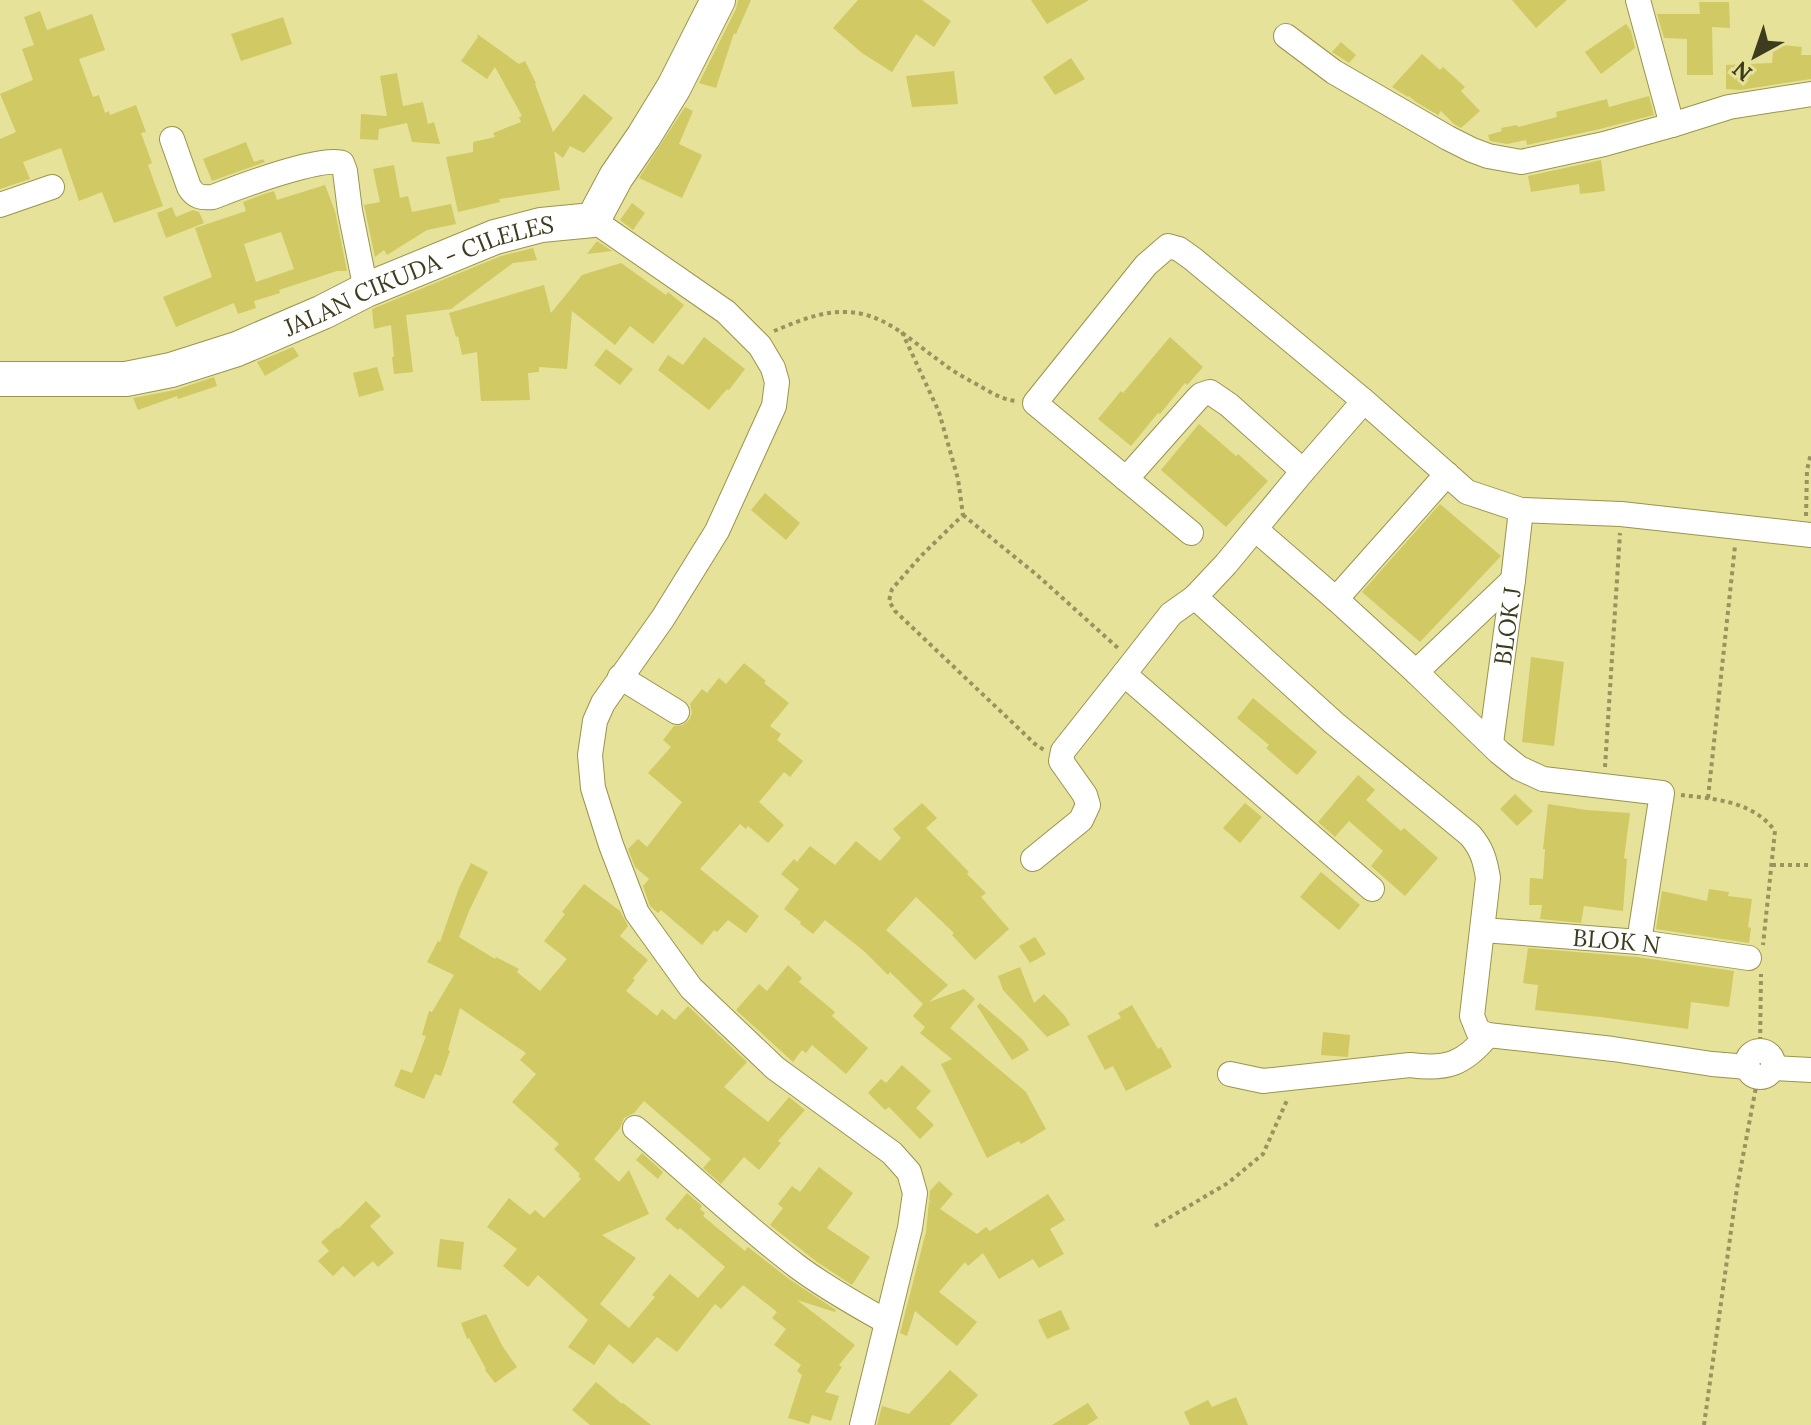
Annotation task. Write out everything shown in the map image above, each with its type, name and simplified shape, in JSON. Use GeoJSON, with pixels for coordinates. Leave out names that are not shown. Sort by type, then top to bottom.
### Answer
{"type":"FeatureCollection","features":[{"type":"Feature","properties":{"kind":"street"},"geometry":{"type":"LineString","coordinates":[[718,0],[674,87],[616,177],[593,220],[726,312],[760,346],[777,382],[774,406],[717,531],[663,618],[603,703],[595,721],[590,755],[593,788],[637,913],[691,988],[775,1068],[892,1153],[909,1172],[915,1193],[910,1228],[862,1425]]}},
{"type":"Feature","properties":{"kind":"street"},"geometry":{"type":"LineString","coordinates":[[1638,0],[1672,125]]}},
{"type":"Feature","properties":{"kind":"street"},"geometry":{"type":"LineString","coordinates":[[1286,36],[1334,72],[1460,144],[1496,158],[1521,162],[1604,144],[1729,107],[1811,94]]}},
{"type":"Feature","properties":{"kind":"street"},"geometry":{"type":"LineString","coordinates":[[172,139],[189,187],[201,198],[213,197],[283,172],[332,161],[342,163],[366,290]]}},
{"type":"Feature","properties":{"kind":"street"},"geometry":{"type":"LineString","coordinates":[[0,205],[52,187]]}},
{"type":"Feature","properties":{"kind":"street","name":"JALAN CIKUDA - CILELES"},"geometry":{"type":"LineString","coordinates":[[0,379],[126,379],[171,370],[237,349],[366,290],[495,237],[541,225],[593,220]]}},
{"type":"Feature","properties":{"kind":"street"},"geometry":{"type":"LineString","coordinates":[[1191,533],[1035,403],[1146,265],[1168,246],[1179,249],[1193,259],[1476,497],[1521,510],[1621,514],[1808,534]]}},
{"type":"Feature","properties":{"kind":"street"},"geometry":{"type":"LineString","coordinates":[[1126,479],[1197,399],[1210,392],[1303,471]]}},
{"type":"Feature","properties":{"kind":"street"},"geometry":{"type":"LineString","coordinates":[[1033,859],[1081,820],[1088,805],[1085,795],[1061,761],[1063,751],[1171,614],[1195,597],[1226,564],[1364,401]]}},
{"type":"Feature","properties":{"kind":"street"},"geometry":{"type":"LineString","coordinates":[[1336,599],[1447,474]]}},
{"type":"Feature","properties":{"kind":"street","name":"BLOK J"},"geometry":{"type":"LineString","coordinates":[[1491,743],[1521,510]]}},
{"type":"Feature","properties":{"kind":"street"},"geometry":{"type":"LineString","coordinates":[[1255,529],[1336,599],[1519,768],[1543,779],[1662,793],[1639,942]]}},
{"type":"Feature","properties":{"kind":"street"},"geometry":{"type":"LineString","coordinates":[[1416,672],[1513,580]]}},
{"type":"Feature","properties":{"kind":"street"},"geometry":{"type":"LineString","coordinates":[[1195,597],[1334,723],[1479,845],[1485,857],[1488,878],[1472,1016],[1478,1031],[1488,1035],[1712,1064],[1811,1070]]}},
{"type":"Feature","properties":{"kind":"street"},"geometry":{"type":"LineString","coordinates":[[1129,668],[1372,889]]}},
{"type":"Feature","properties":{"kind":"street"},"geometry":{"type":"LineString","coordinates":[[620,677],[677,712]]}},
{"type":"Feature","properties":{"kind":"street","name":"BLOK N"},"geometry":{"type":"LineString","coordinates":[[1483,930],[1639,942],[1758,959]]}},
{"type":"Feature","properties":{"kind":"street"},"geometry":{"type":"LineString","coordinates":[[1230,1074],[1263,1081],[1410,1065],[1429,1067],[1451,1064],[1472,1054],[1488,1035]]}},
{"type":"Feature","properties":{"kind":"street"},"geometry":{"type":"LineString","coordinates":[[635,1128],[800,1269],[887,1322]]}},
{"type":"Feature","properties":{"kind":"path"},"geometry":{"type":"LineString","coordinates":[[753,340],[816,316],[844,312],[871,316],[902,332],[969,381],[1007,400],[1035,403]]}},
{"type":"Feature","properties":{"kind":"path"},"geometry":{"type":"LineString","coordinates":[[902,332],[939,412],[958,479],[963,515],[1037,575],[1129,668]]}},
{"type":"Feature","properties":{"kind":"path"},"geometry":{"type":"LineString","coordinates":[[1808,534],[1807,470],[1811,453]]}},
{"type":"Feature","properties":{"kind":"path"},"geometry":{"type":"LineString","coordinates":[[1604,786],[1621,514]]}},
{"type":"Feature","properties":{"kind":"path"},"geometry":{"type":"LineString","coordinates":[[963,515],[892,589],[889,601],[895,611],[1035,744],[1061,761]]}},
{"type":"Feature","properties":{"kind":"path"},"geometry":{"type":"LineString","coordinates":[[1708,798],[1737,528]]}},
{"type":"Feature","properties":{"kind":"path"},"geometry":{"type":"LineString","coordinates":[[1662,793],[1722,800],[1757,813],[1775,831],[1758,959],[1760,1066],[1737,1188],[1704,1425]]}},
{"type":"Feature","properties":{"kind":"path"},"geometry":{"type":"LineString","coordinates":[[1772,865],[1811,865]]}},
{"type":"Feature","properties":{"kind":"path"},"geometry":{"type":"LineString","coordinates":[[1155,1226],[1228,1183],[1263,1154],[1297,1077]]}},
{"type":"Feature","properties":{"kind":"building"},"geometry":{"type":"Polygon","coordinates":[[[738,0],[751,0],[734,33],[716,88],[699,83],[736,9],[738,0]]]}},
{"type":"Feature","properties":{"kind":"building"},"geometry":{"type":"Polygon","coordinates":[[[858,0],[922,0],[951,21],[934,47],[916,34],[892,72],[862,53],[833,28],[858,0]]]}},
{"type":"Feature","properties":{"kind":"building"},"geometry":{"type":"Polygon","coordinates":[[[1031,0],[1089,0],[1047,24],[1031,0]]]}},
{"type":"Feature","properties":{"kind":"building"},"geometry":{"type":"Polygon","coordinates":[[[1512,0],[1567,0],[1536,28],[1512,0]]]}},
{"type":"Feature","properties":{"kind":"building"},"geometry":{"type":"Polygon","coordinates":[[[1699,2],[1729,2],[1730,28],[1712,27],[1713,75],[1687,75],[1687,39],[1664,38],[1657,14],[1700,14],[1699,2]]]}},
{"type":"Feature","properties":{"kind":"building"},"geometry":{"type":"Polygon","coordinates":[[[40,11],[47,30],[92,14],[105,50],[79,59],[93,97],[99,95],[105,113],[109,111],[110,115],[136,105],[146,132],[141,133],[152,163],[148,165],[163,206],[114,223],[102,192],[79,201],[61,148],[23,162],[30,179],[0,189],[0,139],[16,132],[0,94],[33,80],[22,49],[34,45],[24,17],[40,11]]]}},
{"type":"Feature","properties":{"kind":"building"},"geometry":{"type":"Polygon","coordinates":[[[283,17],[292,44],[241,61],[231,34],[283,17]]]}},
{"type":"Feature","properties":{"kind":"building"},"geometry":{"type":"Polygon","coordinates":[[[1626,24],[1635,48],[1601,74],[1585,52],[1626,24]]]}},
{"type":"Feature","properties":{"kind":"building"},"geometry":{"type":"Polygon","coordinates":[[[477,34],[519,64],[525,61],[553,132],[584,94],[613,118],[584,153],[570,146],[563,158],[554,151],[560,190],[499,199],[500,202],[458,212],[446,157],[473,152],[473,142],[495,137],[493,133],[521,122],[519,117],[522,116],[495,67],[487,79],[461,61],[477,34]]]}},
{"type":"Feature","properties":{"kind":"building"},"geometry":{"type":"Polygon","coordinates":[[[1341,42],[1356,55],[1349,63],[1332,52],[1341,42]]]}},
{"type":"Feature","properties":{"kind":"building"},"geometry":{"type":"Polygon","coordinates":[[[1774,44],[1802,47],[1801,55],[1811,55],[1811,79],[1740,90],[1726,89],[1726,65],[1772,63],[1774,44]]]}},
{"type":"Feature","properties":{"kind":"building"},"geometry":{"type":"Polygon","coordinates":[[[1422,54],[1440,70],[1443,67],[1465,87],[1461,91],[1480,111],[1461,128],[1441,111],[1438,115],[1392,87],[1422,54]]]}},
{"type":"Feature","properties":{"kind":"building"},"geometry":{"type":"Polygon","coordinates":[[[1071,58],[1085,79],[1055,95],[1043,77],[1071,58]]]}},
{"type":"Feature","properties":{"kind":"building"},"geometry":{"type":"Polygon","coordinates":[[[954,71],[958,104],[912,107],[906,76],[954,71]]]}},
{"type":"Feature","properties":{"kind":"building"},"geometry":{"type":"Polygon","coordinates":[[[397,73],[403,106],[423,102],[428,124],[434,122],[440,144],[412,142],[407,123],[379,129],[378,140],[360,139],[361,114],[387,116],[380,76],[397,73]]]}},
{"type":"Feature","properties":{"kind":"building"},"geometry":{"type":"Polygon","coordinates":[[[1649,96],[1654,115],[1600,129],[1527,145],[1526,140],[1507,144],[1490,141],[1488,135],[1502,131],[1501,128],[1557,117],[1556,112],[1607,99],[1609,107],[1649,96]]]}},
{"type":"Feature","properties":{"kind":"building"},"geometry":{"type":"Polygon","coordinates":[[[685,107],[693,111],[679,144],[702,155],[682,198],[639,178],[685,107]]]}},
{"type":"Feature","properties":{"kind":"building"},"geometry":{"type":"Polygon","coordinates":[[[246,142],[254,162],[263,159],[265,162],[212,181],[203,159],[246,142]]]}},
{"type":"Feature","properties":{"kind":"building"},"geometry":{"type":"Polygon","coordinates":[[[1601,160],[1605,191],[1580,194],[1579,184],[1531,192],[1528,176],[1601,160]]]}},
{"type":"Feature","properties":{"kind":"building"},"geometry":{"type":"Polygon","coordinates":[[[394,165],[400,198],[408,196],[412,212],[451,204],[456,224],[427,230],[387,255],[384,250],[375,257],[364,205],[380,202],[373,169],[394,165]]]}},
{"type":"Feature","properties":{"kind":"building"},"geometry":{"type":"Polygon","coordinates":[[[325,185],[335,211],[347,271],[337,271],[279,290],[280,293],[254,301],[256,308],[238,314],[234,303],[176,327],[163,297],[212,277],[195,228],[246,211],[243,202],[264,194],[274,191],[277,200],[325,185]],[[281,232],[244,244],[256,282],[294,269],[281,232]]]}},
{"type":"Feature","properties":{"kind":"building"},"geometry":{"type":"Polygon","coordinates":[[[632,203],[645,213],[633,230],[620,220],[632,203]]]}},
{"type":"Feature","properties":{"kind":"building"},"geometry":{"type":"Polygon","coordinates":[[[172,207],[176,217],[193,210],[199,212],[204,223],[166,238],[157,213],[172,207]]]}},
{"type":"Feature","properties":{"kind":"building"},"geometry":{"type":"Polygon","coordinates":[[[597,241],[612,251],[587,254],[597,241]]]}},
{"type":"Feature","properties":{"kind":"building"},"geometry":{"type":"Polygon","coordinates":[[[533,248],[537,260],[513,263],[451,309],[406,315],[413,372],[394,374],[391,325],[374,329],[372,309],[501,256],[533,248]]]}},
{"type":"Feature","properties":{"kind":"building"},"geometry":{"type":"Polygon","coordinates":[[[621,263],[684,305],[653,344],[630,326],[615,345],[572,311],[567,369],[539,367],[539,372],[528,373],[530,400],[481,401],[477,352],[462,355],[449,313],[544,285],[551,313],[582,275],[621,263]]]}},
{"type":"Feature","properties":{"kind":"building"},"geometry":{"type":"Polygon","coordinates":[[[704,337],[745,369],[709,410],[658,370],[668,355],[683,365],[704,337]]]}},
{"type":"Feature","properties":{"kind":"building"},"geometry":{"type":"Polygon","coordinates":[[[1170,337],[1203,367],[1187,385],[1185,383],[1131,446],[1098,419],[1170,337]]]}},
{"type":"Feature","properties":{"kind":"building"},"geometry":{"type":"Polygon","coordinates":[[[293,347],[299,356],[265,376],[257,362],[293,347]]]}},
{"type":"Feature","properties":{"kind":"building"},"geometry":{"type":"Polygon","coordinates":[[[606,349],[633,369],[620,385],[594,365],[606,349]]]}},
{"type":"Feature","properties":{"kind":"building"},"geometry":{"type":"Polygon","coordinates":[[[377,367],[384,390],[359,397],[353,373],[377,367]]]}},
{"type":"Feature","properties":{"kind":"building"},"geometry":{"type":"Polygon","coordinates":[[[214,377],[217,386],[138,410],[133,398],[175,390],[214,377]]]}},
{"type":"Feature","properties":{"kind":"building"},"geometry":{"type":"Polygon","coordinates":[[[1199,424],[1268,481],[1226,527],[1161,470],[1199,424]]]}},
{"type":"Feature","properties":{"kind":"building"},"geometry":{"type":"Polygon","coordinates":[[[765,493],[800,523],[786,540],[751,510],[765,493]]]}},
{"type":"Feature","properties":{"kind":"building"},"geometry":{"type":"Polygon","coordinates":[[[1440,504],[1501,556],[1420,642],[1362,592],[1440,504]]]}},
{"type":"Feature","properties":{"kind":"building"},"geometry":{"type":"Polygon","coordinates":[[[1531,657],[1564,662],[1554,746],[1522,742],[1531,657]]]}},
{"type":"Feature","properties":{"kind":"building"},"geometry":{"type":"Polygon","coordinates":[[[744,663],[789,703],[770,726],[781,734],[777,740],[803,761],[790,777],[784,772],[759,802],[784,825],[768,843],[748,826],[746,829],[740,824],[700,869],[759,916],[746,933],[728,920],[717,932],[714,930],[702,945],[661,910],[658,913],[650,906],[643,886],[649,879],[635,867],[628,849],[638,839],[647,847],[682,802],[648,773],[671,747],[663,740],[674,726],[683,725],[689,720],[692,713],[690,704],[702,689],[707,693],[719,678],[726,684],[744,663]]]}},
{"type":"Feature","properties":{"kind":"building"},"geometry":{"type":"Polygon","coordinates":[[[1253,698],[1317,752],[1297,775],[1266,748],[1269,745],[1237,718],[1253,698]]]}},
{"type":"Feature","properties":{"kind":"building"},"geometry":{"type":"Polygon","coordinates":[[[1358,775],[1375,790],[1366,800],[1438,858],[1405,896],[1371,866],[1383,851],[1349,821],[1335,837],[1318,822],[1358,775]]]}},
{"type":"Feature","properties":{"kind":"building"},"geometry":{"type":"Polygon","coordinates":[[[1515,794],[1533,811],[1517,826],[1500,809],[1515,794]]]}},
{"type":"Feature","properties":{"kind":"building"},"geometry":{"type":"Polygon","coordinates":[[[922,803],[937,818],[926,828],[969,872],[967,874],[986,893],[981,897],[1009,929],[975,960],[952,935],[954,933],[916,897],[886,930],[948,985],[929,1002],[964,989],[975,999],[950,1028],[1026,1092],[1046,1129],[1021,1144],[1019,1141],[987,1158],[941,1064],[952,1059],[920,1033],[925,1027],[913,1016],[923,1004],[890,972],[888,975],[825,920],[813,934],[784,909],[799,889],[781,874],[794,859],[797,862],[810,846],[835,865],[856,841],[880,861],[901,838],[893,829],[922,803]]]}},
{"type":"Feature","properties":{"kind":"building"},"geometry":{"type":"Polygon","coordinates":[[[1245,803],[1262,817],[1240,843],[1223,828],[1245,803]]]}},
{"type":"Feature","properties":{"kind":"building"},"geometry":{"type":"Polygon","coordinates":[[[1548,804],[1630,813],[1624,858],[1627,859],[1623,911],[1584,906],[1581,923],[1540,919],[1542,905],[1529,905],[1530,878],[1543,879],[1548,804]]]}},
{"type":"Feature","properties":{"kind":"building"},"geometry":{"type":"Polygon","coordinates":[[[471,863],[488,872],[459,937],[495,959],[519,969],[517,972],[540,991],[567,959],[544,941],[584,884],[620,911],[628,926],[620,936],[648,960],[626,991],[657,1016],[662,1009],[675,1020],[688,1006],[747,1062],[724,1087],[768,1122],[789,1097],[805,1110],[778,1141],[781,1143],[759,1170],[744,1157],[721,1184],[703,1168],[711,1159],[644,1101],[634,1113],[624,1118],[620,1128],[594,1159],[619,1182],[629,1170],[649,1214],[602,1235],[636,1258],[600,1304],[629,1328],[670,1274],[698,1298],[725,1267],[665,1219],[687,1193],[702,1206],[703,1216],[745,1251],[748,1247],[836,1310],[797,1300],[855,1345],[839,1365],[842,1367],[825,1392],[839,1396],[831,1421],[812,1415],[809,1424],[788,1418],[802,1375],[797,1371],[801,1365],[774,1345],[786,1329],[772,1318],[777,1312],[743,1285],[721,1309],[715,1304],[677,1352],[657,1337],[633,1364],[609,1344],[594,1365],[568,1347],[588,1320],[538,1275],[528,1287],[503,1266],[517,1249],[487,1227],[509,1198],[530,1215],[535,1210],[544,1218],[581,1179],[580,1174],[554,1149],[559,1144],[512,1102],[536,1074],[520,1060],[526,1053],[460,1008],[441,1076],[435,1074],[424,1099],[394,1086],[401,1069],[412,1073],[426,1036],[422,1035],[429,1011],[432,1012],[454,975],[427,962],[440,942],[471,863]]]}},
{"type":"Feature","properties":{"kind":"building"},"geometry":{"type":"Polygon","coordinates":[[[1321,872],[1360,905],[1339,930],[1300,897],[1321,872]]]}},
{"type":"Feature","properties":{"kind":"building"},"geometry":{"type":"Polygon","coordinates":[[[1709,889],[1729,892],[1728,896],[1752,899],[1749,943],[1656,929],[1662,891],[1707,901],[1709,889]]]}},
{"type":"Feature","properties":{"kind":"building"},"geometry":{"type":"Polygon","coordinates":[[[1035,937],[1046,954],[1030,963],[1019,946],[1035,937]]]}},
{"type":"Feature","properties":{"kind":"building"},"geometry":{"type":"Polygon","coordinates":[[[1528,948],[1637,957],[1734,971],[1729,1007],[1691,1002],[1688,1029],[1535,1010],[1538,985],[1523,983],[1528,948]]]}},
{"type":"Feature","properties":{"kind":"building"},"geometry":{"type":"Polygon","coordinates":[[[788,965],[802,978],[799,982],[835,1012],[832,1016],[868,1048],[846,1074],[812,1045],[806,1053],[802,1050],[793,1062],[736,1010],[759,984],[767,991],[788,965]]]}},
{"type":"Feature","properties":{"kind":"building"},"geometry":{"type":"Polygon","coordinates":[[[1020,967],[1034,1003],[1044,994],[1070,1025],[1047,1037],[1003,990],[998,976],[1020,967]]]}},
{"type":"Feature","properties":{"kind":"building"},"geometry":{"type":"Polygon","coordinates":[[[980,1003],[1023,1040],[1029,1050],[1012,1060],[977,1006],[980,1003]]]}},
{"type":"Feature","properties":{"kind":"building"},"geometry":{"type":"Polygon","coordinates":[[[1132,1005],[1172,1067],[1126,1091],[1113,1066],[1105,1070],[1087,1036],[1121,1018],[1118,1013],[1132,1005]]]}},
{"type":"Feature","properties":{"kind":"building"},"geometry":{"type":"Polygon","coordinates":[[[1323,1032],[1350,1035],[1348,1057],[1321,1055],[1323,1032]]]}},
{"type":"Feature","properties":{"kind":"building"},"geometry":{"type":"Polygon","coordinates":[[[902,1065],[931,1091],[916,1108],[934,1125],[920,1139],[889,1107],[885,1110],[868,1093],[881,1079],[886,1083],[902,1065]]]}},
{"type":"Feature","properties":{"kind":"building"},"geometry":{"type":"Polygon","coordinates":[[[642,1153],[663,1172],[658,1179],[636,1160],[642,1153]]]}},
{"type":"Feature","properties":{"kind":"building"},"geometry":{"type":"Polygon","coordinates":[[[819,1167],[853,1193],[827,1228],[870,1257],[852,1285],[770,1225],[783,1208],[778,1204],[792,1186],[800,1192],[819,1167]]]}},
{"type":"Feature","properties":{"kind":"building"},"geometry":{"type":"Polygon","coordinates":[[[939,1181],[953,1194],[940,1209],[977,1234],[986,1227],[990,1231],[1048,1194],[1065,1220],[1050,1229],[1064,1254],[1039,1268],[1033,1259],[999,1279],[983,1253],[968,1266],[965,1262],[939,1292],[977,1322],[957,1346],[915,1311],[907,1336],[900,1333],[926,1232],[929,1201],[933,1204],[929,1200],[930,1191],[939,1181]]]}},
{"type":"Feature","properties":{"kind":"building"},"geometry":{"type":"Polygon","coordinates":[[[366,1201],[381,1216],[370,1226],[394,1253],[378,1267],[373,1261],[354,1277],[343,1266],[333,1276],[318,1261],[329,1251],[321,1242],[366,1201]]]}},
{"type":"Feature","properties":{"kind":"building"},"geometry":{"type":"Polygon","coordinates":[[[440,1239],[464,1242],[461,1270],[437,1267],[440,1239]]]}},
{"type":"Feature","properties":{"kind":"building"},"geometry":{"type":"Polygon","coordinates":[[[1061,1310],[1070,1329],[1047,1339],[1038,1320],[1061,1310]]]}},
{"type":"Feature","properties":{"kind":"building"},"geometry":{"type":"Polygon","coordinates":[[[486,1314],[517,1367],[495,1383],[467,1339],[461,1323],[486,1314]]]}},
{"type":"Feature","properties":{"kind":"building"},"geometry":{"type":"Polygon","coordinates":[[[950,1370],[978,1395],[950,1425],[877,1425],[882,1406],[909,1414],[950,1370]]]}},
{"type":"Feature","properties":{"kind":"building"},"geometry":{"type":"Polygon","coordinates":[[[596,1382],[651,1425],[590,1425],[572,1410],[596,1382]]]}},
{"type":"Feature","properties":{"kind":"building"},"geometry":{"type":"Polygon","coordinates":[[[1236,1397],[1248,1425],[1190,1425],[1184,1412],[1208,1400],[1212,1407],[1236,1397]]]}},
{"type":"Feature","properties":{"kind":"building"},"geometry":{"type":"Polygon","coordinates":[[[1088,1403],[1098,1418],[1087,1425],[1052,1425],[1088,1403]]]}}]}
